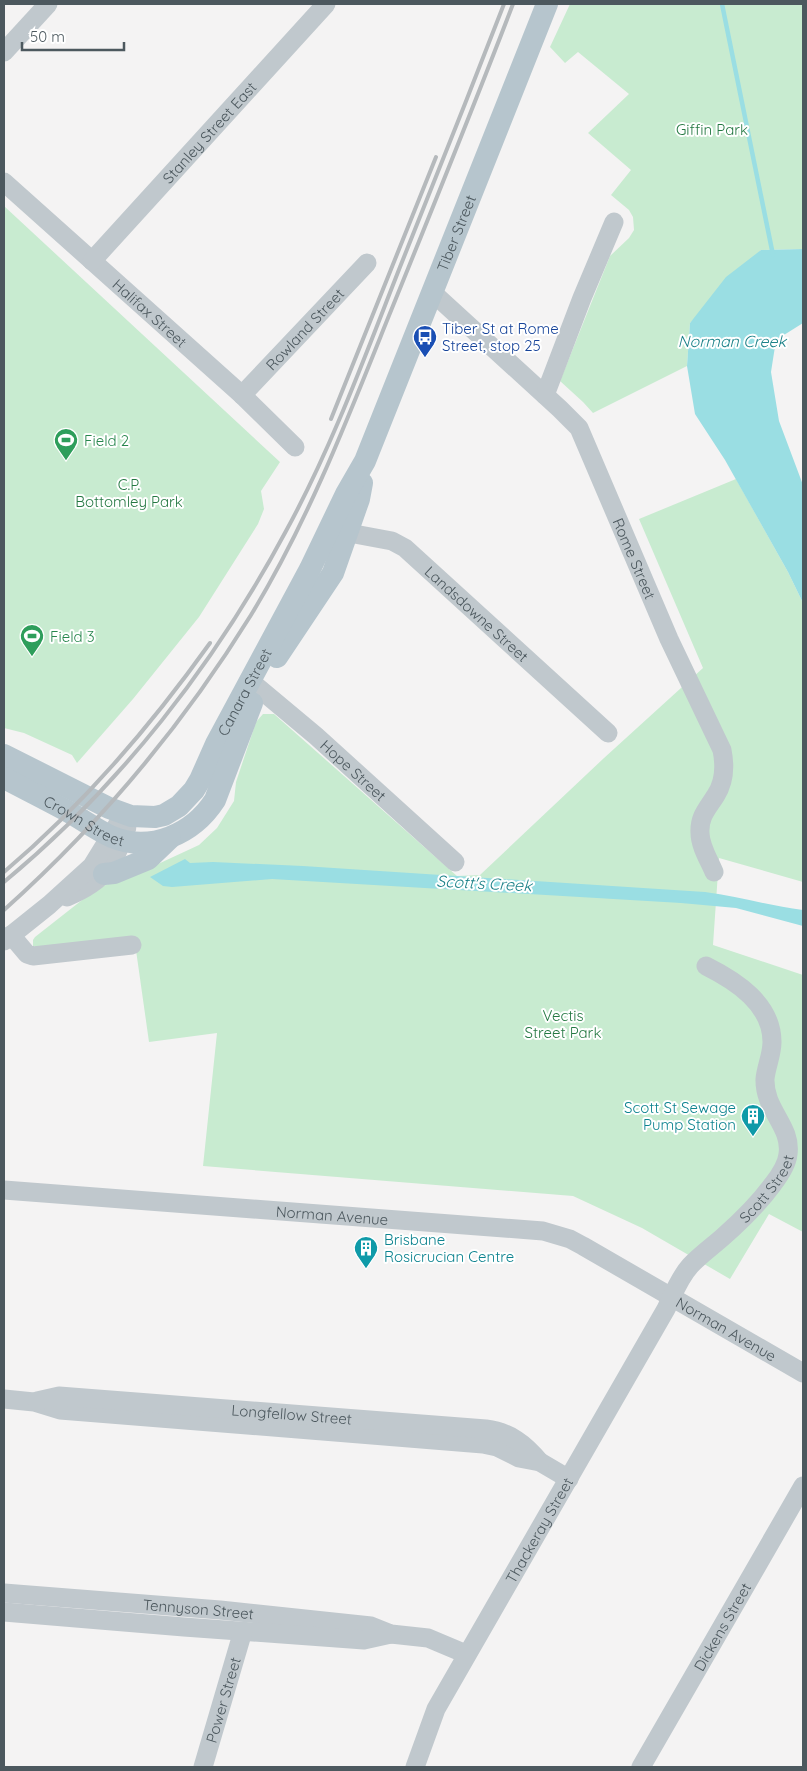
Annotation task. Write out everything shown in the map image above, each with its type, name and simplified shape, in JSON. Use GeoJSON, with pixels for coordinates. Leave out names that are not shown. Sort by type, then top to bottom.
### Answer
{"type":"FeatureCollection","features":[{"type":"Feature","properties":{"kind":"main road","name":"Tiber Street"},"geometry":{"type":"LineString","coordinates":[[338,531],[359,499],[365,461],[547,4]]}},
{"type":"Feature","properties":{"kind":"main road","name":"Canara Street"},"geometry":{"type":"LineString","coordinates":[[128,815],[146,818],[164,815],[186,800],[200,780],[216,744],[254,684],[306,576],[338,531]]}},
{"type":"Feature","properties":{"kind":"main road","name":"Canara Street"},"geometry":{"type":"LineString","coordinates":[[170,838],[194,825],[215,800],[224,779],[254,684]]}},
{"type":"Feature","properties":{"kind":"main road","name":"Crown Street"},"geometry":{"type":"LineString","coordinates":[[4,755],[109,808],[128,815]]}},
{"type":"Feature","properties":{"kind":"main road","name":"Crown Street"},"geometry":{"type":"LineString","coordinates":[[4,778],[117,838],[144,842],[170,838]]}},
{"type":"Feature","properties":{"kind":"main road"},"geometry":{"type":"LineString","coordinates":[[104,874],[114,873],[148,859],[170,838]]}},
{"type":"Feature","properties":{"kind":"street"},"geometry":{"type":"LineString","coordinates":[[4,52],[48,4]]}},
{"type":"Feature","properties":{"kind":"street","name":"Stanley Street East"},"geometry":{"type":"LineString","coordinates":[[92,261],[326,4]]}},
{"type":"Feature","properties":{"kind":"street","name":"Halifax Street"},"geometry":{"type":"LineString","coordinates":[[4,182],[242,395],[295,447]]}},
{"type":"Feature","properties":{"kind":"street"},"geometry":{"type":"LineString","coordinates":[[545,395],[582,298],[614,222]]}},
{"type":"Feature","properties":{"kind":"street","name":"Rowland Street"},"geometry":{"type":"LineString","coordinates":[[242,395],[367,263]]}},
{"type":"Feature","properties":{"kind":"street","name":"Rome Street"},"geometry":{"type":"LineString","coordinates":[[432,292],[569,417],[578,428],[669,638],[722,750],[724,767],[721,784],[717,794],[704,810],[699,830],[702,844],[714,872]]}},
{"type":"Feature","properties":{"kind":"street","name":"Landsdowne Street"},"geometry":{"type":"LineString","coordinates":[[338,531],[392,541],[405,548],[608,733]]}},
{"type":"Feature","properties":{"kind":"street","name":"Hope Street"},"geometry":{"type":"LineString","coordinates":[[254,684],[316,736],[455,862]]}},
{"type":"Feature","properties":{"kind":"street"},"geometry":{"type":"LineString","coordinates":[[128,815],[117,838],[92,866],[49,905],[8,938],[27,954],[33,956],[132,945]]}},
{"type":"Feature","properties":{"kind":"street"},"geometry":{"type":"LineString","coordinates":[[49,905],[84,890],[104,874],[115,859],[117,838]]}},
{"type":"Feature","properties":{"kind":"street","name":"Scott Street"},"geometry":{"type":"LineString","coordinates":[[672,1297],[689,1267],[739,1223],[766,1193],[783,1168],[788,1154],[787,1136],[772,1109],[765,1087],[766,1069],[772,1043],[768,1022],[749,994],[727,976],[706,966]]}},
{"type":"Feature","properties":{"kind":"street","name":"Norman Avenue"},"geometry":{"type":"LineString","coordinates":[[4,1190],[542,1232],[570,1239],[803,1373]]}},
{"type":"Feature","properties":{"kind":"street","name":"Thackeray Street"},"geometry":{"type":"LineString","coordinates":[[421,1766],[436,1709],[672,1297]]}},
{"type":"Feature","properties":{"kind":"street","name":"Longfellow Street"},"geometry":{"type":"LineString","coordinates":[[4,1399],[34,1402],[59,1396],[486,1428],[503,1433],[527,1447],[540,1462],[569,1479]]}},
{"type":"Feature","properties":{"kind":"street","name":"Dickens Street"},"geometry":{"type":"LineString","coordinates":[[641,1767],[803,1486]]}},
{"type":"Feature","properties":{"kind":"street","name":"Tennyson Street"},"geometry":{"type":"LineString","coordinates":[[4,1593],[235,1611],[371,1626],[391,1634],[428,1638],[466,1654]]}},
{"type":"Feature","properties":{"kind":"street","name":"Tennyson Street"},"geometry":{"type":"LineString","coordinates":[[4,1612],[364,1640],[391,1634]]}},
{"type":"Feature","properties":{"kind":"street","name":"Power Street"},"geometry":{"type":"LineString","coordinates":[[203,1767],[243,1631]]}},
{"type":"Feature","properties":{"kind":"green space","name":"Giffin Park"},"geometry":{"type":"Polygon","coordinates":[[[570,4],[803,4],[803,249],[761,250],[690,323],[687,366],[593,413],[560,381],[610,256],[629,238],[634,230],[633,217],[629,210],[611,195],[631,170],[588,133],[629,94],[578,52],[565,63],[550,47],[570,4]]]}},
{"type":"Feature","properties":{"kind":"green space","name":"C.P. Bottomley Park"},"geometry":{"type":"Polygon","coordinates":[[[4,206],[280,462],[261,491],[264,509],[258,524],[199,617],[133,699],[77,763],[72,755],[24,733],[4,728],[4,206]]]}},
{"type":"Feature","properties":{"kind":"green space","name":"Vectis Street Park"},"geometry":{"type":"Polygon","coordinates":[[[736,479],[788,572],[803,603],[803,882],[719,858],[713,945],[803,975],[803,1232],[769,1214],[730,1279],[642,1228],[573,1196],[203,1166],[217,1033],[149,1042],[134,936],[42,949],[33,946],[35,937],[91,893],[113,881],[158,864],[199,845],[217,828],[234,801],[236,782],[256,722],[263,714],[274,714],[457,876],[480,875],[703,668],[639,519],[736,479]]]}},
{"type":"Feature","properties":{"kind":"water","name":"Norman Creek"},"geometry":{"type":"Polygon","coordinates":[[[803,249],[803,323],[776,340],[771,372],[779,421],[803,485],[803,603],[788,572],[725,460],[695,414],[687,366],[690,323],[726,277],[761,250],[803,249]]]}},
{"type":"Feature","properties":{"kind":"water","name":"Scott's Creek"},"geometry":{"type":"Polygon","coordinates":[[[185,859],[190,863],[213,862],[303,866],[705,892],[803,910],[803,926],[736,908],[681,903],[272,879],[172,887],[163,886],[150,877],[185,859]]]}},
{"type":"Feature","properties":{"kind":"waterway"},"geometry":{"type":"LineString","coordinates":[[722,4],[773,255]]}},
{"type":"Feature","properties":{"kind":"railway"},"geometry":{"type":"LineString","coordinates":[[4,882],[47,845],[87,805],[162,720],[228,628],[286,531],[318,467],[361,367],[504,4]]}},
{"type":"Feature","properties":{"kind":"railway"},"geometry":{"type":"LineString","coordinates":[[4,910],[74,843],[138,772],[225,656],[271,580],[308,509],[340,435],[513,4]]}},
{"type":"Feature","properties":{"kind":"railway"},"geometry":{"type":"LineString","coordinates":[[331,419],[436,157]]}},
{"type":"Feature","properties":{"kind":"railway"},"geometry":{"type":"LineString","coordinates":[[4,872],[61,820],[114,764],[164,705],[210,643]]}},
{"type":"Feature","properties":{"kind":"place","name":"Tiber St at Rome Street, stop 25"},"geometry":{"type":"Point","coordinates":[425,358]}},
{"type":"Feature","properties":{"kind":"place","name":"Field 2"},"geometry":{"type":"Point","coordinates":[66,461]}},
{"type":"Feature","properties":{"kind":"place","name":"Field 3"},"geometry":{"type":"Point","coordinates":[32,657]}},
{"type":"Feature","properties":{"kind":"place","name":"Scott St Sewage Pump Station"},"geometry":{"type":"Point","coordinates":[753,1137]}},
{"type":"Feature","properties":{"kind":"place","name":"Brisbane Rosicrucian Centre"},"geometry":{"type":"Point","coordinates":[366,1269]}}]}
